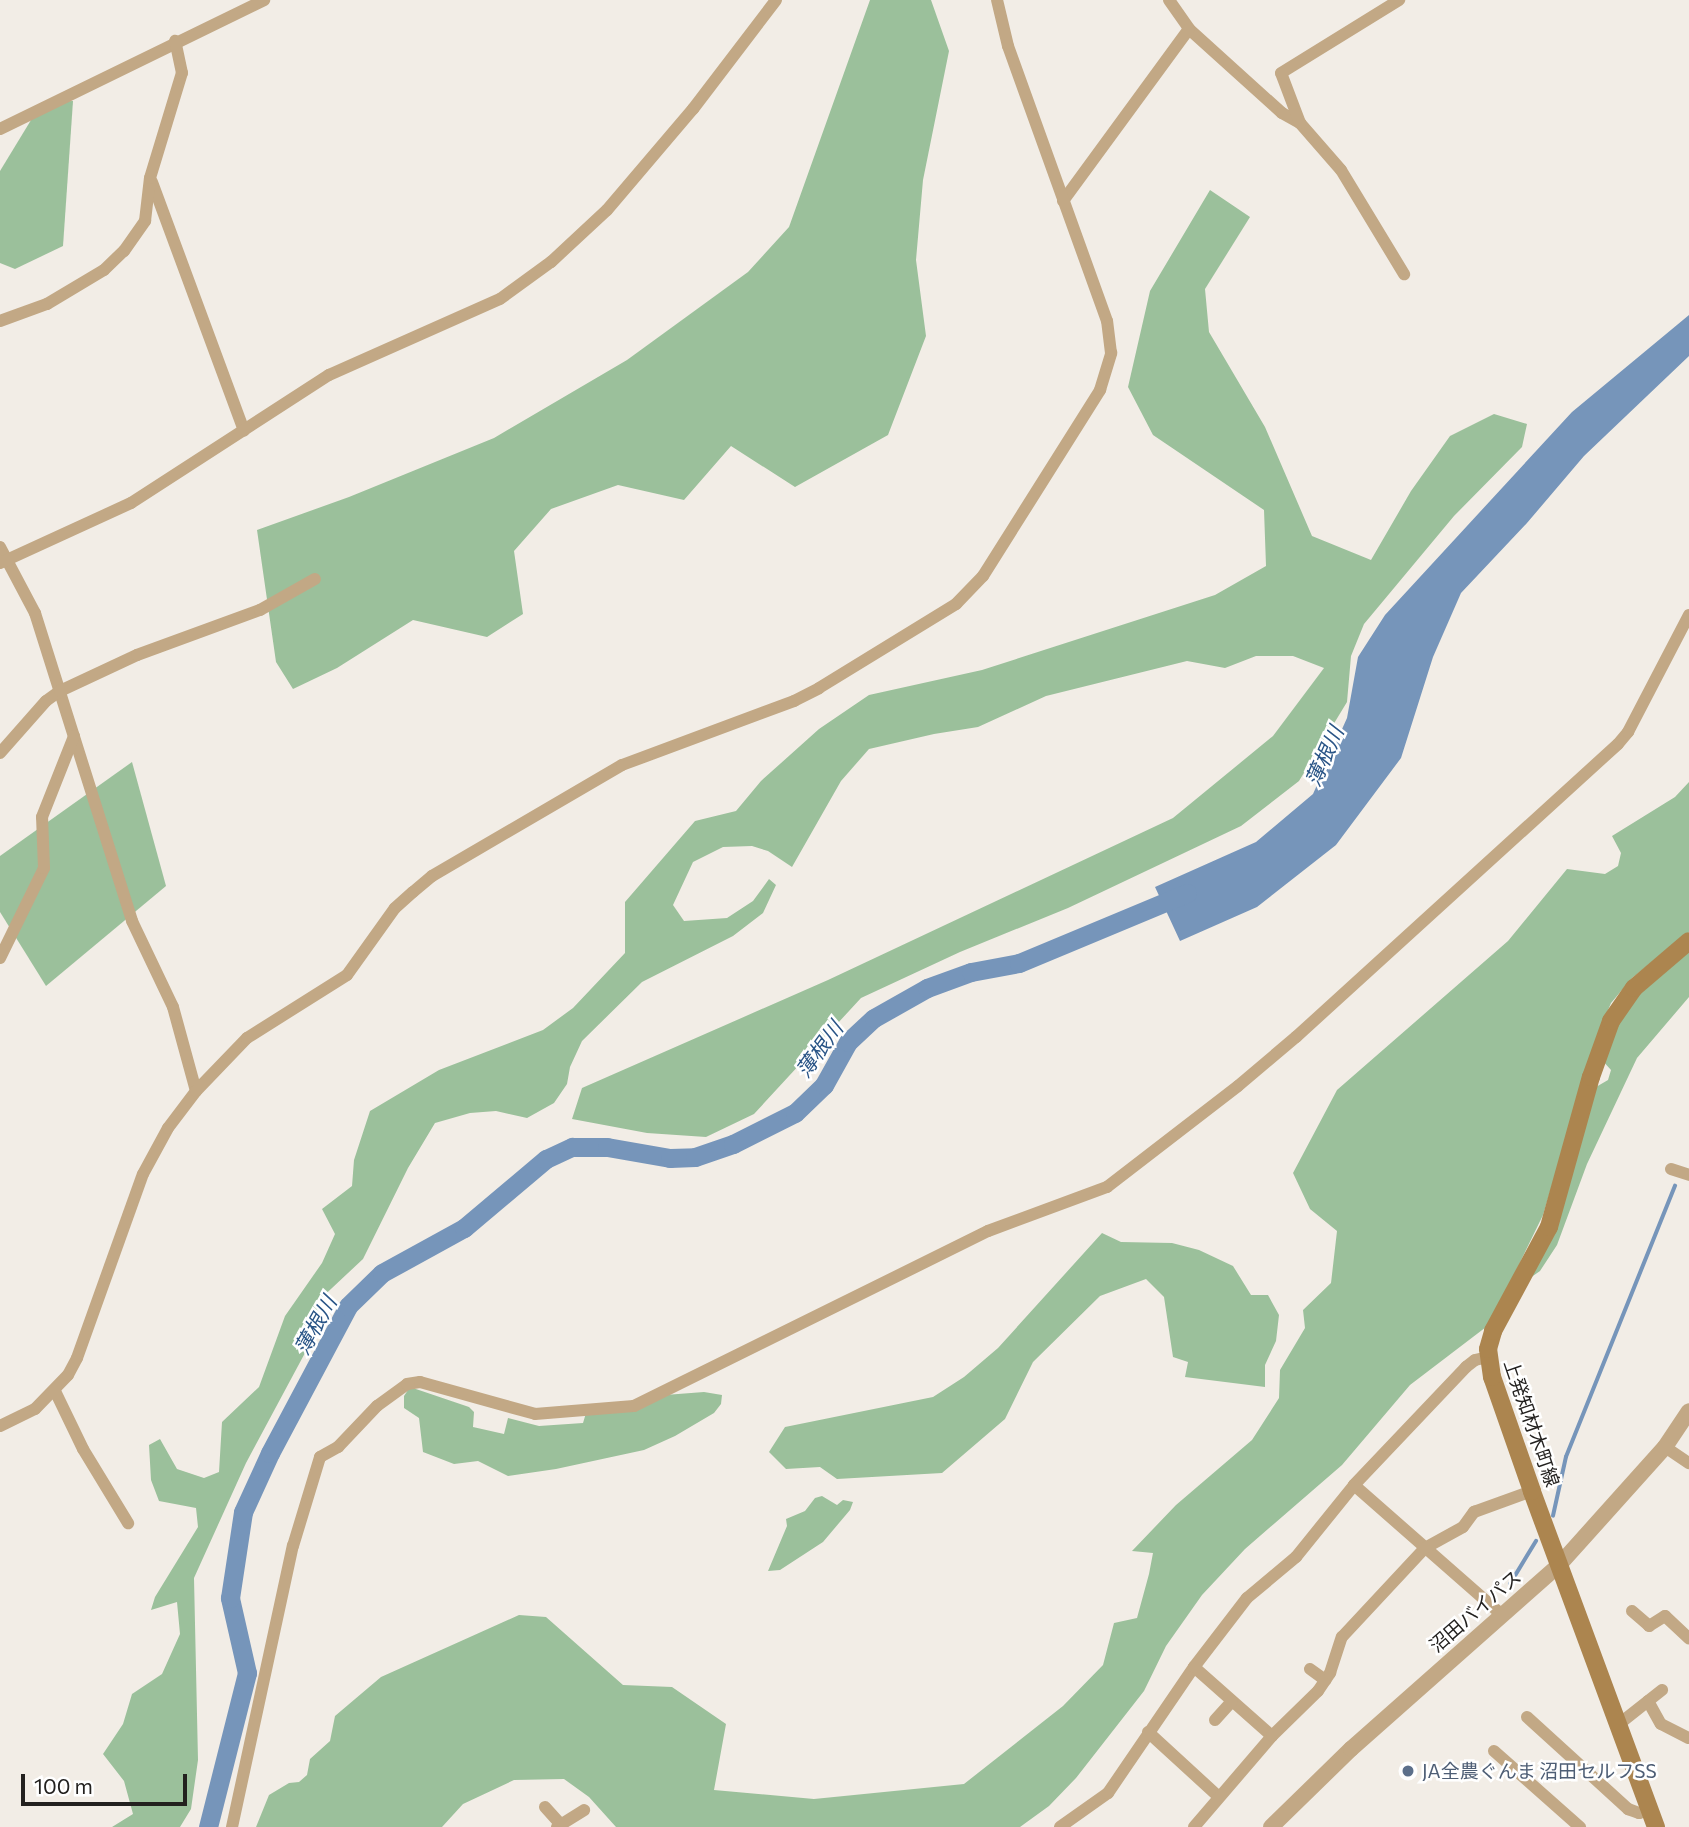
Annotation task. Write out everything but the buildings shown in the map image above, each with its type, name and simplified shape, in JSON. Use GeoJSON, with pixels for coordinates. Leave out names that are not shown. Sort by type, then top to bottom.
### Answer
{"type":"FeatureCollection","features":[{"type":"Feature","properties":{"kind":"main road","name":"上発知材木町線"},"geometry":{"type":"LineString","coordinates":[[1653,1819],[1532,1491],[1488,1357],[1493,1331],[1534,1258],[1554,1212],[1591,1077],[1611,1021],[1634,988],[1689,941]]}},
{"type":"Feature","properties":{"kind":"street"},"geometry":{"type":"LineString","coordinates":[[0,129],[175,41],[264,0]]}},
{"type":"Feature","properties":{"kind":"street"},"geometry":{"type":"LineString","coordinates":[[4,561],[131,503],[329,375],[500,299],[551,261],[607,210],[693,108],[776,0]]}},
{"type":"Feature","properties":{"kind":"street"},"geometry":{"type":"LineString","coordinates":[[0,1426],[35,1409],[55,1391],[77,1359],[144,1174],[168,1128],[196,1091],[247,1038],[347,975],[395,908],[432,876],[622,765],[794,701],[819,688],[956,604],[970,591],[1100,390],[1111,353],[1109,329],[999,20],[997,0]]}},
{"type":"Feature","properties":{"kind":"street"},"geometry":{"type":"LineString","coordinates":[[1169,0],[1189,29],[1282,113],[1300,122]]}},
{"type":"Feature","properties":{"kind":"street"},"geometry":{"type":"LineString","coordinates":[[1399,0],[1281,73],[1300,122],[1341,170],[1404,274]]}},
{"type":"Feature","properties":{"kind":"street"},"geometry":{"type":"LineString","coordinates":[[1063,201],[1189,29]]}},
{"type":"Feature","properties":{"kind":"street"},"geometry":{"type":"LineString","coordinates":[[0,321],[47,304],[104,270],[124,251],[145,221],[150,178],[182,73],[175,41]]}},
{"type":"Feature","properties":{"kind":"street"},"geometry":{"type":"LineString","coordinates":[[150,178],[244,431]]}},
{"type":"Feature","properties":{"kind":"street"},"geometry":{"type":"LineString","coordinates":[[0,547],[4,561],[34,613],[132,921],[173,1007],[196,1091]]}},
{"type":"Feature","properties":{"kind":"street"},"geometry":{"type":"LineString","coordinates":[[0,753],[46,701],[60,691],[137,655],[260,610],[315,579]]}},
{"type":"Feature","properties":{"kind":"street"},"geometry":{"type":"LineString","coordinates":[[232,1827],[293,1546],[320,1457],[338,1447],[377,1406],[407,1384],[420,1382],[536,1414],[634,1406],[988,1231],[1107,1187],[1238,1086],[1296,1037],[1618,744],[1628,732],[1689,615]]}},
{"type":"Feature","properties":{"kind":"street"},"geometry":{"type":"LineString","coordinates":[[0,958],[44,868],[42,817],[74,736]]}},
{"type":"Feature","properties":{"kind":"street"},"geometry":{"type":"LineString","coordinates":[[1671,1169],[1689,1175]]}},
{"type":"Feature","properties":{"kind":"street"},"geometry":{"type":"LineString","coordinates":[[1060,1827],[1108,1793],[1194,1667],[1247,1598],[1296,1557],[1354,1485],[1470,1363],[1488,1357]]}},
{"type":"Feature","properties":{"kind":"street"},"geometry":{"type":"LineString","coordinates":[[55,1391],[83,1449],[128,1523]]}},
{"type":"Feature","properties":{"kind":"street","name":"沼田バイパス"},"geometry":{"type":"LineString","coordinates":[[1271,1827],[1351,1749],[1560,1564],[1665,1447],[1689,1411]]}},
{"type":"Feature","properties":{"kind":"street"},"geometry":{"type":"LineString","coordinates":[[1665,1447],[1689,1463]]}},
{"type":"Feature","properties":{"kind":"street"},"geometry":{"type":"LineString","coordinates":[[1354,1485],[1501,1614]]}},
{"type":"Feature","properties":{"kind":"street"},"geometry":{"type":"LineString","coordinates":[[1194,1827],[1272,1736],[1325,1680],[1342,1637],[1425,1548],[1463,1527],[1475,1512],[1532,1491]]}},
{"type":"Feature","properties":{"kind":"street"},"geometry":{"type":"LineString","coordinates":[[1632,1611],[1649,1626],[1665,1616],[1689,1638]]}},
{"type":"Feature","properties":{"kind":"street"},"geometry":{"type":"LineString","coordinates":[[1194,1667],[1272,1736]]}},
{"type":"Feature","properties":{"kind":"street"},"geometry":{"type":"LineString","coordinates":[[1310,1670],[1325,1680]]}},
{"type":"Feature","properties":{"kind":"street"},"geometry":{"type":"LineString","coordinates":[[1619,1724],[1662,1690]]}},
{"type":"Feature","properties":{"kind":"street"},"geometry":{"type":"LineString","coordinates":[[1215,1720],[1232,1701]]}},
{"type":"Feature","properties":{"kind":"street"},"geometry":{"type":"LineString","coordinates":[[1648,1701],[1661,1724],[1689,1738]]}},
{"type":"Feature","properties":{"kind":"street"},"geometry":{"type":"LineString","coordinates":[[1527,1717],[1628,1809],[1653,1819]]}},
{"type":"Feature","properties":{"kind":"street"},"geometry":{"type":"LineString","coordinates":[[1148,1732],[1219,1797]]}},
{"type":"Feature","properties":{"kind":"street"},"geometry":{"type":"LineString","coordinates":[[1494,1751],[1580,1827]]}},
{"type":"Feature","properties":{"kind":"street"},"geometry":{"type":"LineString","coordinates":[[545,1807],[559,1826],[584,1810]]}},
{"type":"Feature","properties":{"kind":"green space"},"geometry":{"type":"Polygon","coordinates":[[[870,0],[931,0],[949,51],[923,180],[916,260],[926,336],[888,435],[795,487],[731,446],[684,500],[618,485],[551,509],[514,551],[523,614],[487,637],[413,620],[337,668],[293,689],[276,662],[257,530],[349,497],[494,438],[627,360],[748,272],[789,227],[870,0]]]}},
{"type":"Feature","properties":{"kind":"green space"},"geometry":{"type":"Polygon","coordinates":[[[73,101],[63,246],[15,269],[0,263],[0,171],[42,102],[73,101]]]}},
{"type":"Feature","properties":{"kind":"green space"},"geometry":{"type":"Polygon","coordinates":[[[1210,190],[1250,217],[1205,289],[1209,332],[1265,427],[1312,536],[1371,560],[1411,491],[1450,436],[1494,414],[1527,424],[1522,447],[1454,516],[1364,624],[1351,656],[1347,702],[1299,781],[1241,826],[1068,908],[960,952],[861,998],[754,1114],[706,1137],[647,1133],[572,1119],[582,1088],[828,980],[1173,818],[1273,736],[1324,668],[1293,656],[1256,656],[1225,668],[1187,661],[1046,696],[978,727],[869,749],[841,781],[792,867],[768,851],[752,846],[723,847],[693,862],[673,905],[684,921],[727,918],[753,901],[769,879],[776,885],[763,913],[733,936],[642,982],[582,1041],[570,1067],[567,1084],[554,1103],[527,1118],[496,1111],[470,1113],[435,1123],[408,1168],[363,1259],[316,1303],[320,1325],[246,1463],[194,1578],[198,1760],[191,1809],[180,1827],[112,1827],[133,1814],[124,1781],[103,1754],[123,1724],[132,1694],[162,1674],[180,1634],[177,1602],[151,1610],[155,1597],[198,1527],[196,1508],[159,1501],[151,1480],[149,1445],[160,1439],[177,1469],[204,1478],[219,1472],[222,1422],[259,1387],[285,1316],[322,1263],[335,1234],[322,1209],[352,1186],[354,1160],[370,1111],[439,1070],[543,1030],[573,1008],[625,953],[625,902],[695,821],[736,811],[761,781],[819,729],[869,695],[982,670],[1215,595],[1266,566],[1264,510],[1153,435],[1128,387],[1150,291],[1210,190]]]}},
{"type":"Feature","properties":{"kind":"green space"},"geometry":{"type":"Polygon","coordinates":[[[132,762],[166,886],[46,986],[0,912],[0,856],[132,762]]]}},
{"type":"Feature","properties":{"kind":"green space"},"geometry":{"type":"Polygon","coordinates":[[[1689,782],[1689,932],[1632,978],[1611,1003],[1597,1036],[1543,1215],[1490,1324],[1410,1385],[1342,1465],[1245,1549],[1202,1595],[1166,1646],[1144,1691],[1076,1778],[1049,1806],[1020,1827],[616,1827],[589,1797],[564,1779],[514,1780],[463,1804],[442,1827],[256,1827],[269,1795],[289,1783],[299,1782],[307,1775],[310,1759],[330,1741],[335,1716],[381,1677],[519,1615],[546,1617],[623,1685],[672,1687],[726,1724],[714,1790],[814,1799],[964,1784],[1063,1706],[1103,1665],[1114,1623],[1137,1618],[1149,1574],[1153,1553],[1132,1551],[1176,1505],[1252,1440],[1279,1398],[1280,1370],[1305,1328],[1303,1310],[1331,1283],[1337,1231],[1310,1209],[1293,1173],[1337,1090],[1508,941],[1567,869],[1605,874],[1618,866],[1621,853],[1612,836],[1675,797],[1689,782]]]}},
{"type":"Feature","properties":{"kind":"green space"},"geometry":{"type":"Polygon","coordinates":[[[1689,947],[1689,997],[1637,1058],[1587,1164],[1557,1245],[1540,1271],[1530,1278],[1596,1087],[1608,1080],[1611,1070],[1602,1060],[1609,1038],[1635,995],[1689,947]]]}},
{"type":"Feature","properties":{"kind":"green space"},"geometry":{"type":"Polygon","coordinates":[[[1102,1233],[1121,1242],[1172,1243],[1199,1250],[1233,1266],[1251,1295],[1268,1295],[1279,1315],[1276,1341],[1265,1365],[1265,1387],[1185,1377],[1188,1362],[1173,1357],[1164,1297],[1146,1279],[1100,1296],[1033,1362],[1005,1419],[942,1473],[837,1479],[820,1467],[786,1469],[769,1452],[785,1427],[933,1397],[964,1377],[998,1348],[1102,1233]]]}},
{"type":"Feature","properties":{"kind":"green space"},"geometry":{"type":"Polygon","coordinates":[[[410,1387],[469,1407],[474,1412],[473,1427],[504,1434],[508,1418],[539,1426],[583,1423],[586,1413],[665,1395],[704,1392],[722,1395],[721,1404],[714,1413],[675,1436],[644,1450],[556,1469],[508,1476],[478,1461],[454,1464],[423,1452],[419,1418],[404,1408],[404,1396],[410,1387]]]}},
{"type":"Feature","properties":{"kind":"green space"},"geometry":{"type":"Polygon","coordinates":[[[822,1496],[837,1505],[843,1500],[853,1502],[850,1510],[823,1542],[780,1570],[768,1571],[787,1526],[786,1519],[805,1511],[815,1498],[822,1496]]]}},
{"type":"Feature","properties":{"kind":"water"},"geometry":{"type":"Polygon","coordinates":[[[1689,315],[1689,356],[1584,456],[1527,523],[1461,593],[1433,657],[1401,758],[1336,845],[1257,907],[1180,941],[1155,887],[1256,842],[1313,794],[1347,718],[1358,657],[1385,615],[1572,412],[1689,315]]]}},
{"type":"Feature","properties":{"kind":"waterway","name":"薄根川"},"geometry":{"type":"LineString","coordinates":[[208,1827],[247,1673],[230,1598],[243,1512],[270,1453],[348,1306],[382,1273],[464,1228],[546,1159],[572,1147],[607,1147],[670,1158],[695,1157],[733,1144],[795,1113],[824,1085],[848,1042],[874,1018],[927,988],[971,972],[1019,963],[1187,893]]}},
{"type":"Feature","properties":{"kind":"waterway"},"geometry":{"type":"LineString","coordinates":[[1553,1516],[1566,1457],[1675,1186]]}},
{"type":"Feature","properties":{"kind":"waterway"},"geometry":{"type":"LineString","coordinates":[[1510,1584],[1536,1541]]}},
{"type":"Feature","properties":{"kind":"place","name":"JA全農ぐんま 沼田セルフSS"},"geometry":{"type":"Point","coordinates":[1408,1771]}}]}
